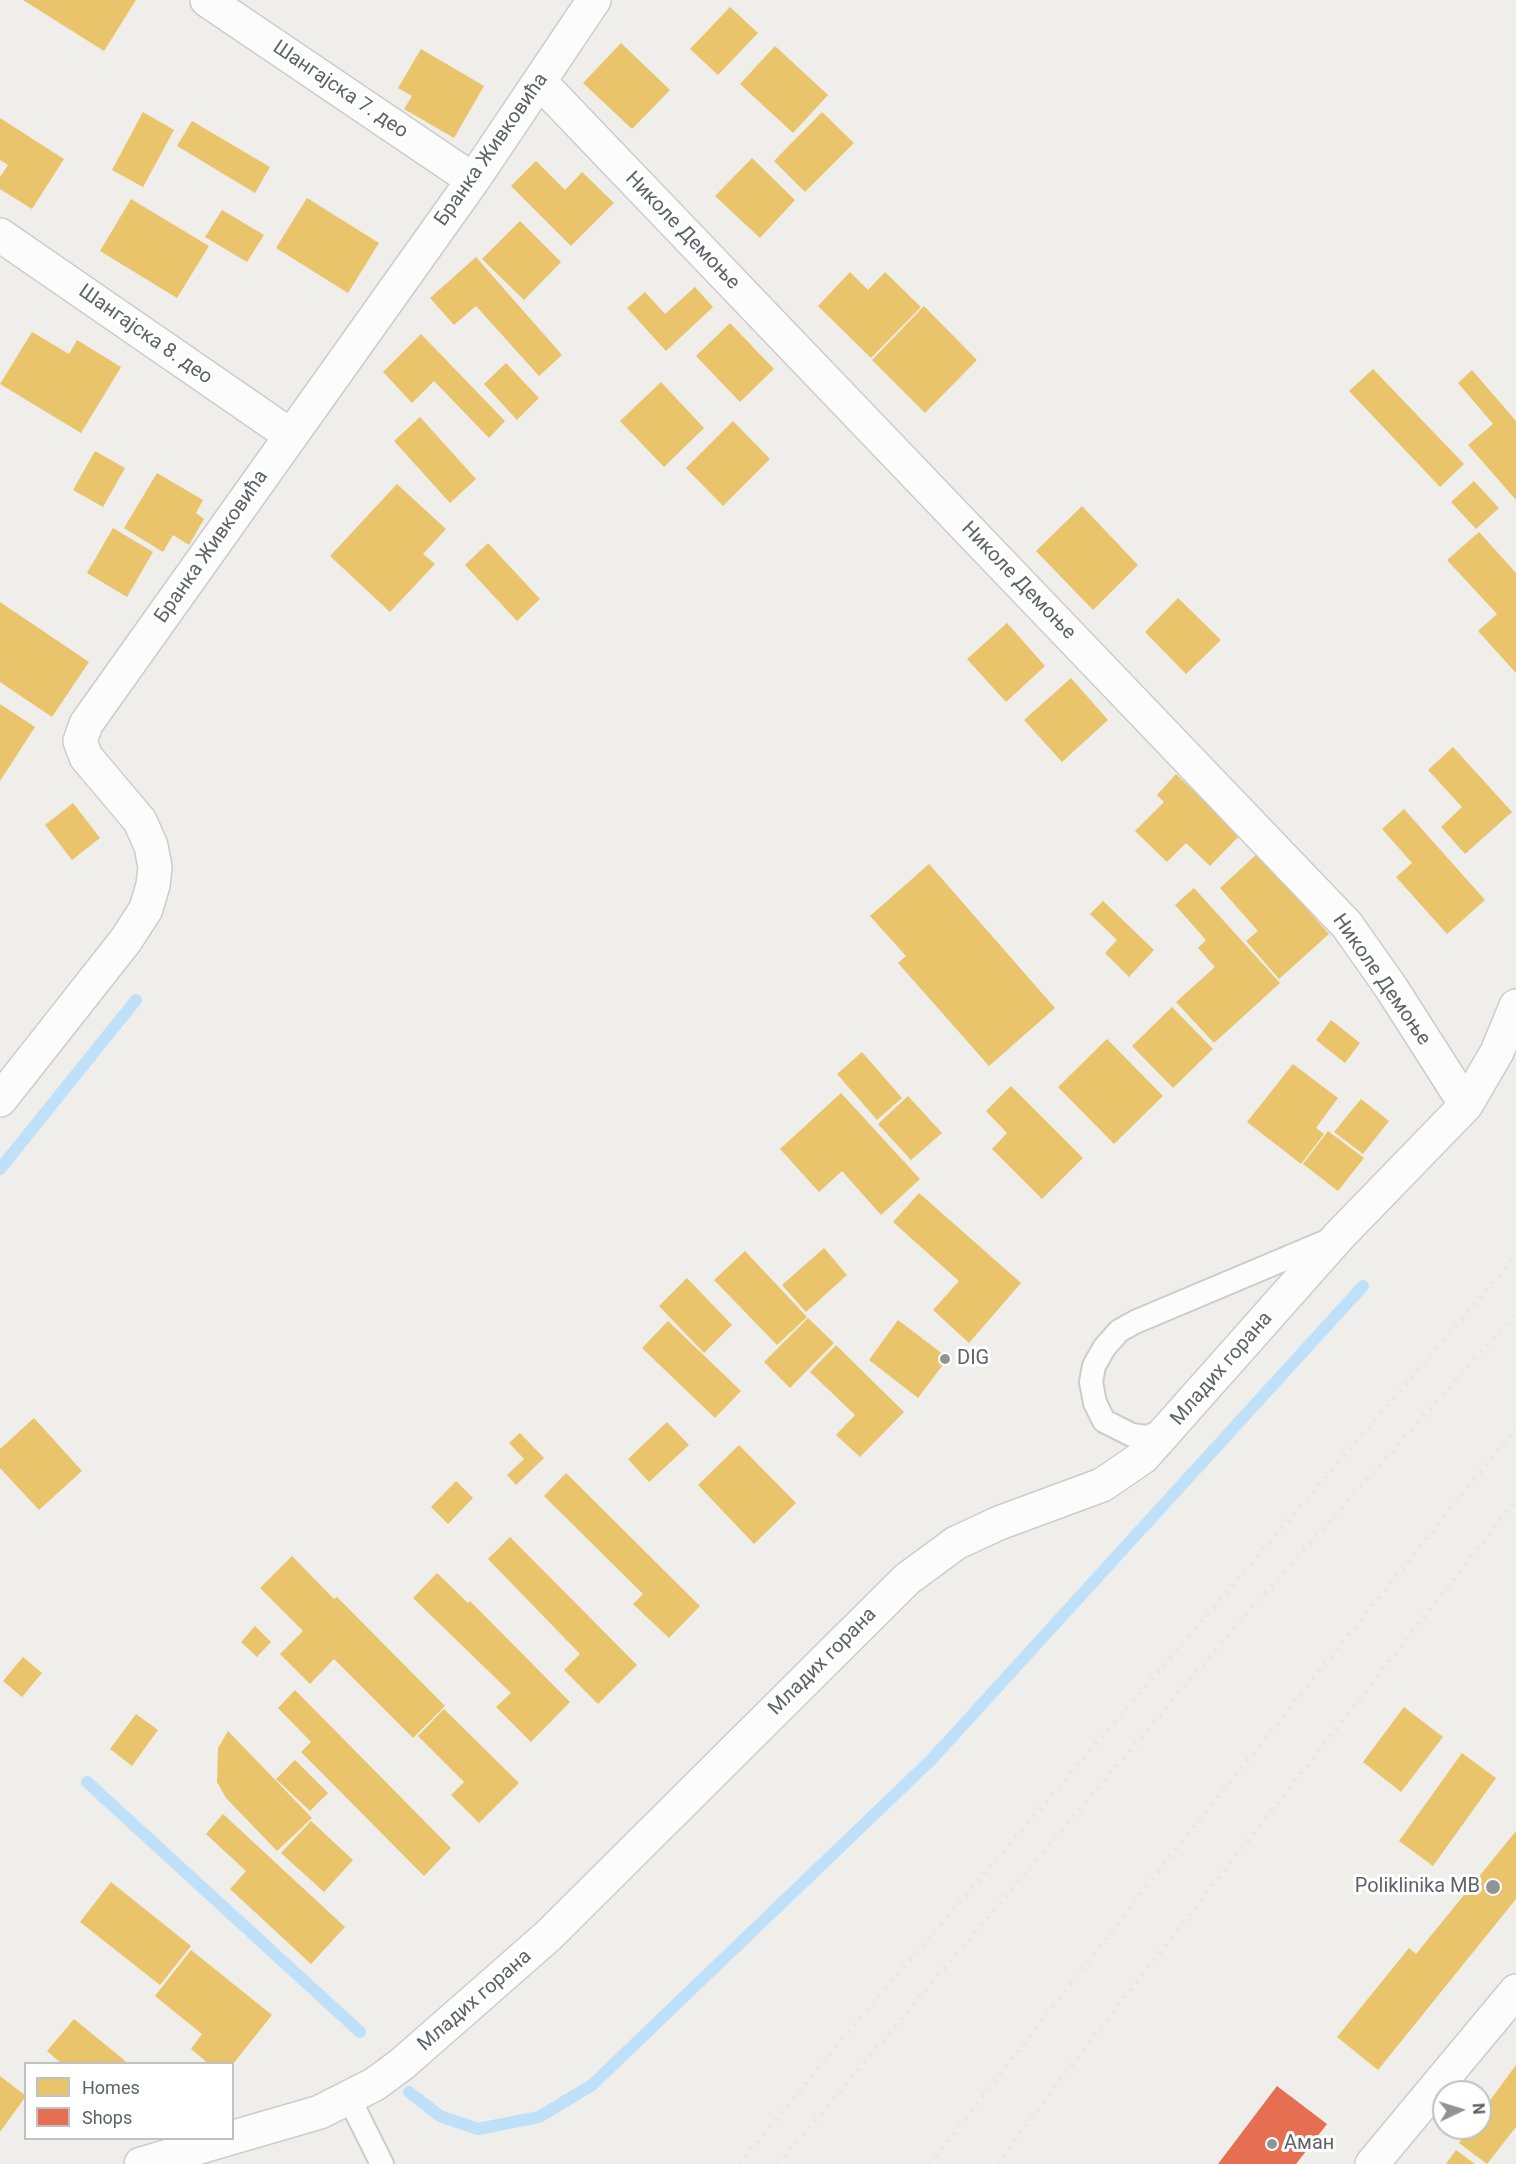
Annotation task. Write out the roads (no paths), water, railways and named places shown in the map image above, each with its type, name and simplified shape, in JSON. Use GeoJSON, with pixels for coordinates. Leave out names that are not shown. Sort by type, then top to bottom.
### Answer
{"type":"FeatureCollection","features":[{"type":"Feature","properties":{"kind":"street","name":"Шангајска 7. део"},"geometry":{"type":"LineString","coordinates":[[207,0],[473,180]]}},
{"type":"Feature","properties":{"kind":"street","name":"Бранка Живковића"},"geometry":{"type":"LineString","coordinates":[[0,1100],[126,940],[146,909],[153,885],[155,867],[151,846],[140,821],[86,757],[80,741],[86,724],[473,180],[594,0]]}},
{"type":"Feature","properties":{"kind":"street","name":"Николе Демоње"},"geometry":{"type":"LineString","coordinates":[[540,82],[1347,925],[1392,989],[1466,1105]]}},
{"type":"Feature","properties":{"kind":"street","name":"Шангајска 8. део"},"geometry":{"type":"LineString","coordinates":[[0,235],[290,435]]}},
{"type":"Feature","properties":{"kind":"street","name":"Младих горана"},"geometry":{"type":"LineString","coordinates":[[234,2138],[320,2112],[349,2098],[402,2064],[548,1936],[907,1579],[956,1544],[999,1524],[1102,1485],[1143,1457],[1339,1236],[1466,1105],[1497,1052],[1516,1005]]}},
{"type":"Feature","properties":{"kind":"street"},"geometry":{"type":"LineString","coordinates":[[1372,2164],[1516,1991]]}},
{"type":"Feature","properties":{"kind":"street","name":"Младих горана"},"geometry":{"type":"LineString","coordinates":[[141,2164],[228,2140]]}},
{"type":"Feature","properties":{"kind":"lane"},"geometry":{"type":"LineString","coordinates":[[1175,1423],[1162,1433],[1147,1437],[1132,1436],[1104,1421],[1095,1403],[1091,1382],[1094,1366],[1104,1348],[1119,1331],[1135,1322],[1339,1236]]}},
{"type":"Feature","properties":{"kind":"lane"},"geometry":{"type":"LineString","coordinates":[[349,2098],[382,2164]]}},
{"type":"Feature","properties":{"kind":"waterway"},"geometry":{"type":"LineString","coordinates":[[0,1169],[136,1000]]}},
{"type":"Feature","properties":{"kind":"waterway"},"geometry":{"type":"LineString","coordinates":[[409,2092],[440,2116],[478,2129],[539,2117],[592,2085],[931,1760],[1363,1286]]}},
{"type":"Feature","properties":{"kind":"waterway"},"geometry":{"type":"LineString","coordinates":[[87,1782],[360,2032]]}},
{"type":"Feature","properties":{"kind":"railway"},"geometry":{"type":"LineString","coordinates":[[739,2164],[866,2011],[1516,1256]]}},
{"type":"Feature","properties":{"kind":"railway"},"geometry":{"type":"LineString","coordinates":[[778,2164],[1227,1636],[1516,1313]]}},
{"type":"Feature","properties":{"kind":"railway"},"geometry":{"type":"LineString","coordinates":[[930,2164],[1178,1846],[1516,1428]]}},
{"type":"Feature","properties":{"kind":"railway"},"geometry":{"type":"LineString","coordinates":[[998,2164],[1065,2073],[1516,1500]]}},
{"type":"Feature","properties":{"kind":"place","name":"DIG"},"geometry":{"type":"Point","coordinates":[945,1359]}},
{"type":"Feature","properties":{"kind":"place","name":"Poliklinika MB"},"geometry":{"type":"Point","coordinates":[1493,1887]}},
{"type":"Feature","properties":{"kind":"place","name":"Аман"},"geometry":{"type":"Point","coordinates":[1272,2144]}}]}
